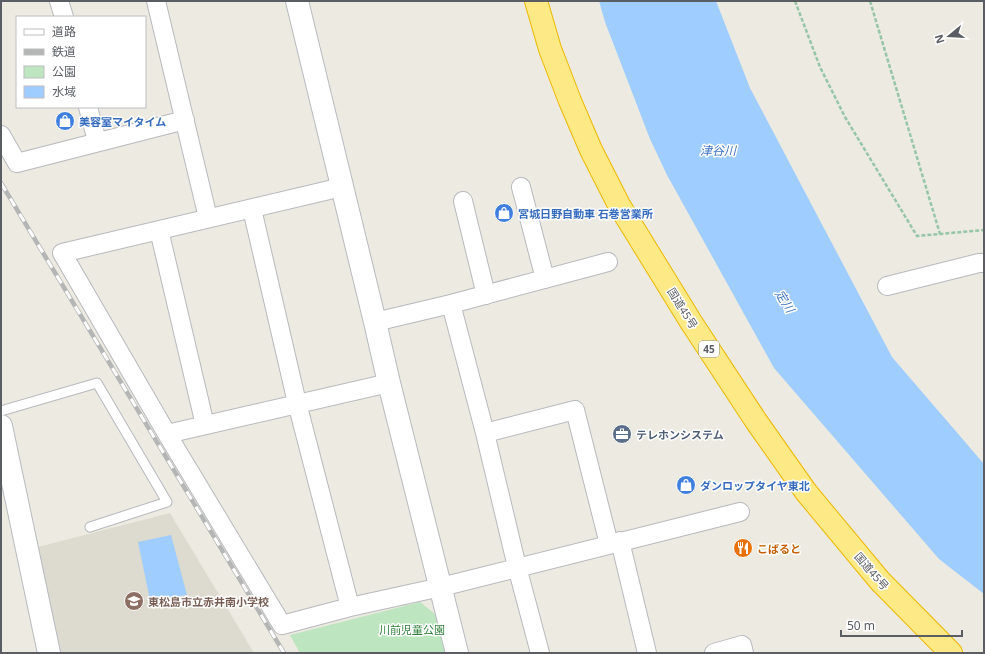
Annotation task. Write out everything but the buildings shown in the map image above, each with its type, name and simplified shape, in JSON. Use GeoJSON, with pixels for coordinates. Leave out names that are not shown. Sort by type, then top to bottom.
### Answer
{"type":"FeatureCollection","features":[{"type":"Feature","properties":{"kind":"highway","name":"国道45号"},"geometry":{"type":"LineString","coordinates":[[536,1],[550,50],[591,150],[619,205],[691,322],[756,421],[806,492],[880,581],[951,653]]}},
{"type":"Feature","properties":{"kind":"street"},"geometry":{"type":"LineString","coordinates":[[59,1],[64,16]]}},
{"type":"Feature","properties":{"kind":"street"},"geometry":{"type":"LineString","coordinates":[[156,1],[208,218]]}},
{"type":"Feature","properties":{"kind":"street"},"geometry":{"type":"LineString","coordinates":[[297,1],[389,383],[457,653]]}},
{"type":"Feature","properties":{"kind":"street"},"geometry":{"type":"LineString","coordinates":[[88,108],[97,142]]}},
{"type":"Feature","properties":{"kind":"street"},"geometry":{"type":"LineString","coordinates":[[1,135],[17,163],[185,120]]}},
{"type":"Feature","properties":{"kind":"street"},"geometry":{"type":"LineString","coordinates":[[342,187],[62,253],[167,434],[282,625],[740,512]]}},
{"type":"Feature","properties":{"kind":"street"},"geometry":{"type":"LineString","coordinates":[[521,187],[545,279]]}},
{"type":"Feature","properties":{"kind":"street"},"geometry":{"type":"LineString","coordinates":[[462,201],[486,295]]}},
{"type":"Feature","properties":{"kind":"street"},"geometry":{"type":"LineString","coordinates":[[252,209],[297,403],[350,607]]}},
{"type":"Feature","properties":{"kind":"street"},"geometry":{"type":"LineString","coordinates":[[159,230],[205,425]]}},
{"type":"Feature","properties":{"kind":"street"},"geometry":{"type":"LineString","coordinates":[[375,322],[486,295],[608,262]]}},
{"type":"Feature","properties":{"kind":"street"},"geometry":{"type":"LineString","coordinates":[[887,286],[984,263]]}},
{"type":"Feature","properties":{"kind":"street"},"geometry":{"type":"LineString","coordinates":[[451,304],[486,433],[517,567],[540,653]]}},
{"type":"Feature","properties":{"kind":"street"},"geometry":{"type":"LineString","coordinates":[[167,434],[389,383]]}},
{"type":"Feature","properties":{"kind":"street"},"geometry":{"type":"LineString","coordinates":[[486,433],[575,410],[647,653]]}},
{"type":"Feature","properties":{"kind":"street"},"geometry":{"type":"LineString","coordinates":[[1,426],[49,653]]}},
{"type":"Feature","properties":{"kind":"street"},"geometry":{"type":"LineString","coordinates":[[714,653],[742,645],[744,653]]}},
{"type":"Feature","properties":{"kind":"lane"},"geometry":{"type":"LineString","coordinates":[[1,411],[97,383],[167,502],[90,526]]}},
{"type":"Feature","properties":{"kind":"path"},"geometry":{"type":"LineString","coordinates":[[795,1],[820,67],[845,117],[917,236],[984,230]]}},
{"type":"Feature","properties":{"kind":"path"},"geometry":{"type":"LineString","coordinates":[[870,1],[940,234]]}},
{"type":"Feature","properties":{"kind":"shaded area","name":"東松島市立赤井南小学校"},"geometry":{"type":"Polygon","coordinates":[[[170,513],[254,653],[58,653],[34,548],[170,513]]]}},
{"type":"Feature","properties":{"kind":"green space","name":"川前児童公園"},"geometry":{"type":"Polygon","coordinates":[[[420,602],[435,614],[445,653],[300,653],[290,635],[420,602]]]}},
{"type":"Feature","properties":{"kind":"water","name":"津谷川"},"geometry":{"type":"Polygon","coordinates":[[[599,1],[716,1],[750,88],[892,357],[984,464],[984,594],[939,559],[774,368],[667,175],[650,139],[605,22],[599,1]]]}},
{"type":"Feature","properties":{"kind":"water"},"geometry":{"type":"Polygon","coordinates":[[[171,535],[187,595],[150,600],[138,542],[171,535]]]}},
{"type":"Feature","properties":{"kind":"railway"},"geometry":{"type":"LineString","coordinates":[[1,183],[284,653]]}},
{"type":"Feature","properties":{"kind":"place","name":"美容室マイタイム"},"geometry":{"type":"Point","coordinates":[65,121]}},
{"type":"Feature","properties":{"kind":"place","name":"宮城日野自動車 石巻営業所"},"geometry":{"type":"Point","coordinates":[504,213]}},
{"type":"Feature","properties":{"kind":"place","name":"テレホンシステム"},"geometry":{"type":"Point","coordinates":[622,434]}},
{"type":"Feature","properties":{"kind":"place","name":"ダンロップタイヤ東北"},"geometry":{"type":"Point","coordinates":[686,485]}},
{"type":"Feature","properties":{"kind":"place","name":"こばると"},"geometry":{"type":"Point","coordinates":[743,548]}},
{"type":"Feature","properties":{"kind":"place","name":"東松島市立赤井南小学校"},"geometry":{"type":"Point","coordinates":[134,601]}},
{"type":"Feature","properties":{"kind":"water label","name":"定川"},"geometry":{"type":"Point","coordinates":[785,301]}}]}
